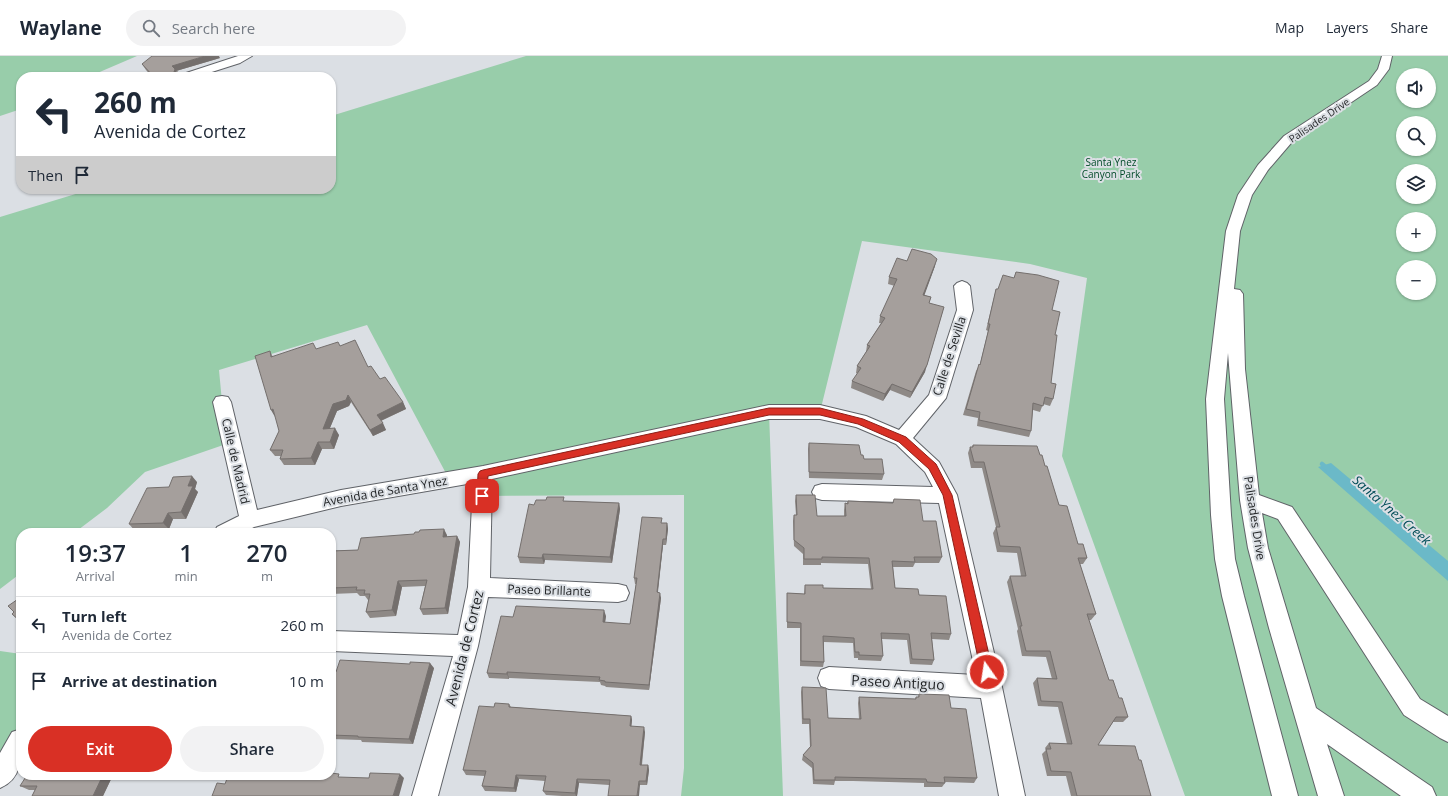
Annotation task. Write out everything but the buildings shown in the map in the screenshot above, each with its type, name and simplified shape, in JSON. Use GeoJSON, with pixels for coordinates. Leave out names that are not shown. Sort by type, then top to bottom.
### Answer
{"type":"FeatureCollection","features":[{"type":"Feature","properties":{"kind":"street"},"geometry":{"type":"LineString","coordinates":[[200,72],[247,56]]}},
{"type":"Feature","properties":{"kind":"street","name":"Palisades Drive"},"geometry":{"type":"LineString","coordinates":[[1285,796],[1233,596],[1225,559],[1221,515],[1215,399],[1233,231],[1246,195],[1263,168],[1278,150],[1288,139],[1373,83],[1383,69],[1387,56]]}},
{"type":"Feature","properties":{"kind":"street","name":"Palisades Drive"},"geometry":{"type":"LineString","coordinates":[[1233,231],[1237,369],[1250,500],[1258,548],[1330,796]]}},
{"type":"Feature","properties":{"kind":"street","name":"Calle de Sevilla"},"geometry":{"type":"LineString","coordinates":[[902,439],[937,398],[965,310],[962,286]]}},
{"type":"Feature","properties":{"kind":"street","name":"Calle de Madrid"},"geometry":{"type":"LineString","coordinates":[[222,402],[250,520]]}},
{"type":"Feature","properties":{"kind":"street","name":"Avenida de Santa Ynez"},"geometry":{"type":"LineString","coordinates":[[234,528],[250,520],[341,498],[483,474],[769,412],[820,412],[860,421],[902,439],[932,467],[947,495],[990,687],[1012,796]]}},
{"type":"Feature","properties":{"kind":"street","name":"Avenida de Cortez"},"geometry":{"type":"LineString","coordinates":[[425,796],[467,646],[479,587],[483,474]]}},
{"type":"Feature","properties":{"kind":"street"},"geometry":{"type":"LineString","coordinates":[[822,492],[947,495]]}},
{"type":"Feature","properties":{"kind":"street"},"geometry":{"type":"LineString","coordinates":[[1250,500],[1285,512],[1412,707],[1448,730]]}},
{"type":"Feature","properties":{"kind":"street","name":"Paseo Brillante"},"geometry":{"type":"LineString","coordinates":[[479,587],[618,592]]}},
{"type":"Feature","properties":{"kind":"street"},"geometry":{"type":"LineString","coordinates":[[336,641],[467,646]]}},
{"type":"Feature","properties":{"kind":"street","name":"Paseo Antiguo"},"geometry":{"type":"LineString","coordinates":[[829,678],[990,687]]}},
{"type":"Feature","properties":{"kind":"street"},"geometry":{"type":"LineString","coordinates":[[1306,715],[1423,796]]}},
{"type":"Feature","properties":{"kind":"street"},"geometry":{"type":"LineString","coordinates":[[0,776],[16,750]]}},
{"type":"Feature","properties":{"kind":"green space"},"geometry":{"type":"Polygon","coordinates":[[[0,56],[137,56],[100,72],[16,72],[16,111],[0,116],[0,56]]]}},
{"type":"Feature","properties":{"kind":"green space","name":"Santa Ynez Canyon Park"},"geometry":{"type":"Polygon","coordinates":[[[526,56],[1448,56],[1448,796],[1185,796],[1062,456],[1087,278],[1030,264],[862,241],[820,412],[769,412],[783,796],[681,796],[684,768],[684,495],[482,496],[483,474],[449,479],[367,325],[219,370],[222,402],[232,442],[145,472],[107,508],[81,528],[16,528],[16,577],[0,589],[0,217],[76,194],[336,194],[336,114],[526,56]]]}},
{"type":"Feature","properties":{"kind":"green space"},"geometry":{"type":"Polygon","coordinates":[[[0,651],[16,653],[16,749],[0,776],[0,651]]]}},
{"type":"Feature","properties":{"kind":"water"},"geometry":{"type":"Polygon","coordinates":[[[1331,463],[1448,561],[1448,581],[1318,467],[1331,463]]]}},
{"type":"Feature","properties":{"kind":"waterway","name":"Santa Ynez Creek"},"geometry":{"type":"LineString","coordinates":[[1322,464],[1329,470]]}},
{"type":"Feature","properties":{"kind":"route"},"geometry":{"type":"LineString","coordinates":[[482,496],[483,474],[769,412],[820,412],[860,421],[902,439],[932,467],[947,495],[987,672]]}}]}
